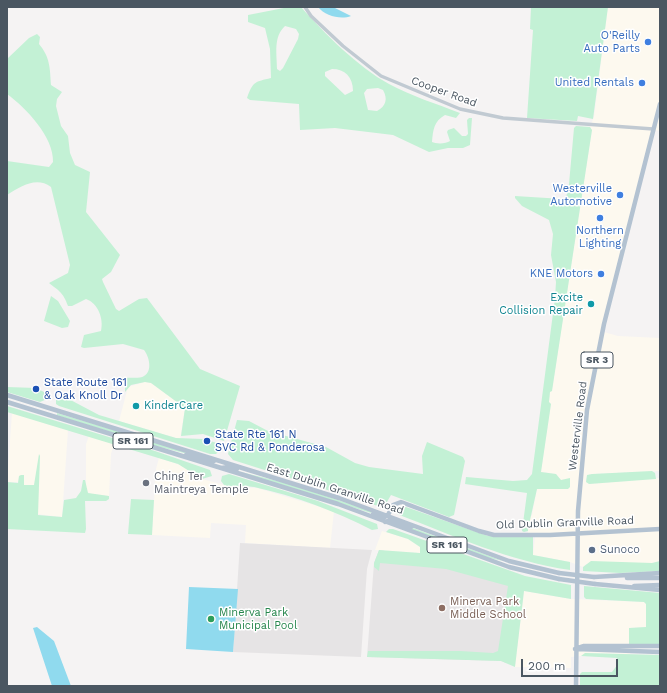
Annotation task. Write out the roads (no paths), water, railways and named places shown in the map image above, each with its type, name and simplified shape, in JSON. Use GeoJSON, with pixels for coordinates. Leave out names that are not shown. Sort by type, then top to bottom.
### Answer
{"type":"FeatureCollection","features":[{"type":"Feature","properties":{"kind":"main road","name":"Westerville Road"},"geometry":{"type":"LineString","coordinates":[[576,686],[575,649],[577,533],[587,410],[604,324],[660,104]]}},
{"type":"Feature","properties":{"kind":"main road","name":"East Dublin Granville Road"},"geometry":{"type":"LineString","coordinates":[[7,395],[290,482],[388,515],[509,560],[537,568],[559,573],[594,577],[660,578]]}},
{"type":"Feature","properties":{"kind":"main road","name":"East Dublin Granville Road"},"geometry":{"type":"LineString","coordinates":[[7,402],[343,506],[509,567],[537,575],[595,584],[660,585]]}},
{"type":"Feature","properties":{"kind":"main road"},"geometry":{"type":"LineString","coordinates":[[159,449],[212,461],[221,461]]}},
{"type":"Feature","properties":{"kind":"main road"},"geometry":{"type":"LineString","coordinates":[[219,468],[229,467],[290,482]]}},
{"type":"Feature","properties":{"kind":"main road","name":"Old Dublin Granville Road"},"geometry":{"type":"LineString","coordinates":[[388,515],[393,505],[401,502],[478,531],[494,535],[660,529]]}},
{"type":"Feature","properties":{"kind":"main road"},"geometry":{"type":"LineString","coordinates":[[343,506],[351,506],[382,517],[388,515]]}},
{"type":"Feature","properties":{"kind":"main road"},"geometry":{"type":"LineString","coordinates":[[385,522],[390,520],[446,540],[452,539]]}},
{"type":"Feature","properties":{"kind":"main road"},"geometry":{"type":"LineString","coordinates":[[594,577],[660,573]]}},
{"type":"Feature","properties":{"kind":"main road"},"geometry":{"type":"LineString","coordinates":[[595,584],[660,590]]}},
{"type":"Feature","properties":{"kind":"main road"},"geometry":{"type":"LineString","coordinates":[[575,649],[584,646],[660,646]]}},
{"type":"Feature","properties":{"kind":"main road"},"geometry":{"type":"LineString","coordinates":[[575,649],[584,651],[660,652]]}},
{"type":"Feature","properties":{"kind":"street","name":"Cooper Road"},"geometry":{"type":"LineString","coordinates":[[305,7],[311,16],[363,63],[381,76],[460,109],[511,119],[653,129]]}},
{"type":"Feature","properties":{"kind":"water"},"geometry":{"type":"Polygon","coordinates":[[[318,7],[333,7],[351,16],[343,18],[329,15],[318,7]]]}},
{"type":"Feature","properties":{"kind":"water","name":"Minerva Park Municipal Pool"},"geometry":{"type":"Polygon","coordinates":[[[189,587],[238,589],[233,652],[186,649],[189,587]]]}},
{"type":"Feature","properties":{"kind":"water"},"geometry":{"type":"Polygon","coordinates":[[[37,627],[54,641],[71,686],[52,686],[33,628],[37,627]]]}},
{"type":"Feature","properties":{"kind":"place","name":"O'Reilly Auto Parts"},"geometry":{"type":"Point","coordinates":[648,42]}},
{"type":"Feature","properties":{"kind":"place","name":"United Rentals"},"geometry":{"type":"Point","coordinates":[642,83]}},
{"type":"Feature","properties":{"kind":"place","name":"Westerville Automotive"},"geometry":{"type":"Point","coordinates":[620,195]}},
{"type":"Feature","properties":{"kind":"place","name":"Northern Lighting"},"geometry":{"type":"Point","coordinates":[600,218]}},
{"type":"Feature","properties":{"kind":"place","name":"KNE Motors"},"geometry":{"type":"Point","coordinates":[601,274]}},
{"type":"Feature","properties":{"kind":"place","name":"Excite Collision Repair"},"geometry":{"type":"Point","coordinates":[591,304]}},
{"type":"Feature","properties":{"kind":"place","name":"State Route 161 & Oak Knoll Dr"},"geometry":{"type":"Point","coordinates":[36,389]}},
{"type":"Feature","properties":{"kind":"place","name":"KinderCare"},"geometry":{"type":"Point","coordinates":[136,406]}},
{"type":"Feature","properties":{"kind":"place","name":"State Rte 161 N SVC Rd & Ponderosa"},"geometry":{"type":"Point","coordinates":[207,441]}},
{"type":"Feature","properties":{"kind":"place","name":"Ching Ter Maintreya Temple"},"geometry":{"type":"Point","coordinates":[146,483]}},
{"type":"Feature","properties":{"kind":"place","name":"Sunoco"},"geometry":{"type":"Point","coordinates":[592,550]}},
{"type":"Feature","properties":{"kind":"place","name":"Minerva Park Middle School"},"geometry":{"type":"Point","coordinates":[442,608]}},
{"type":"Feature","properties":{"kind":"place","name":"Minerva Park Municipal Pool"},"geometry":{"type":"Point","coordinates":[211,619]}}]}
